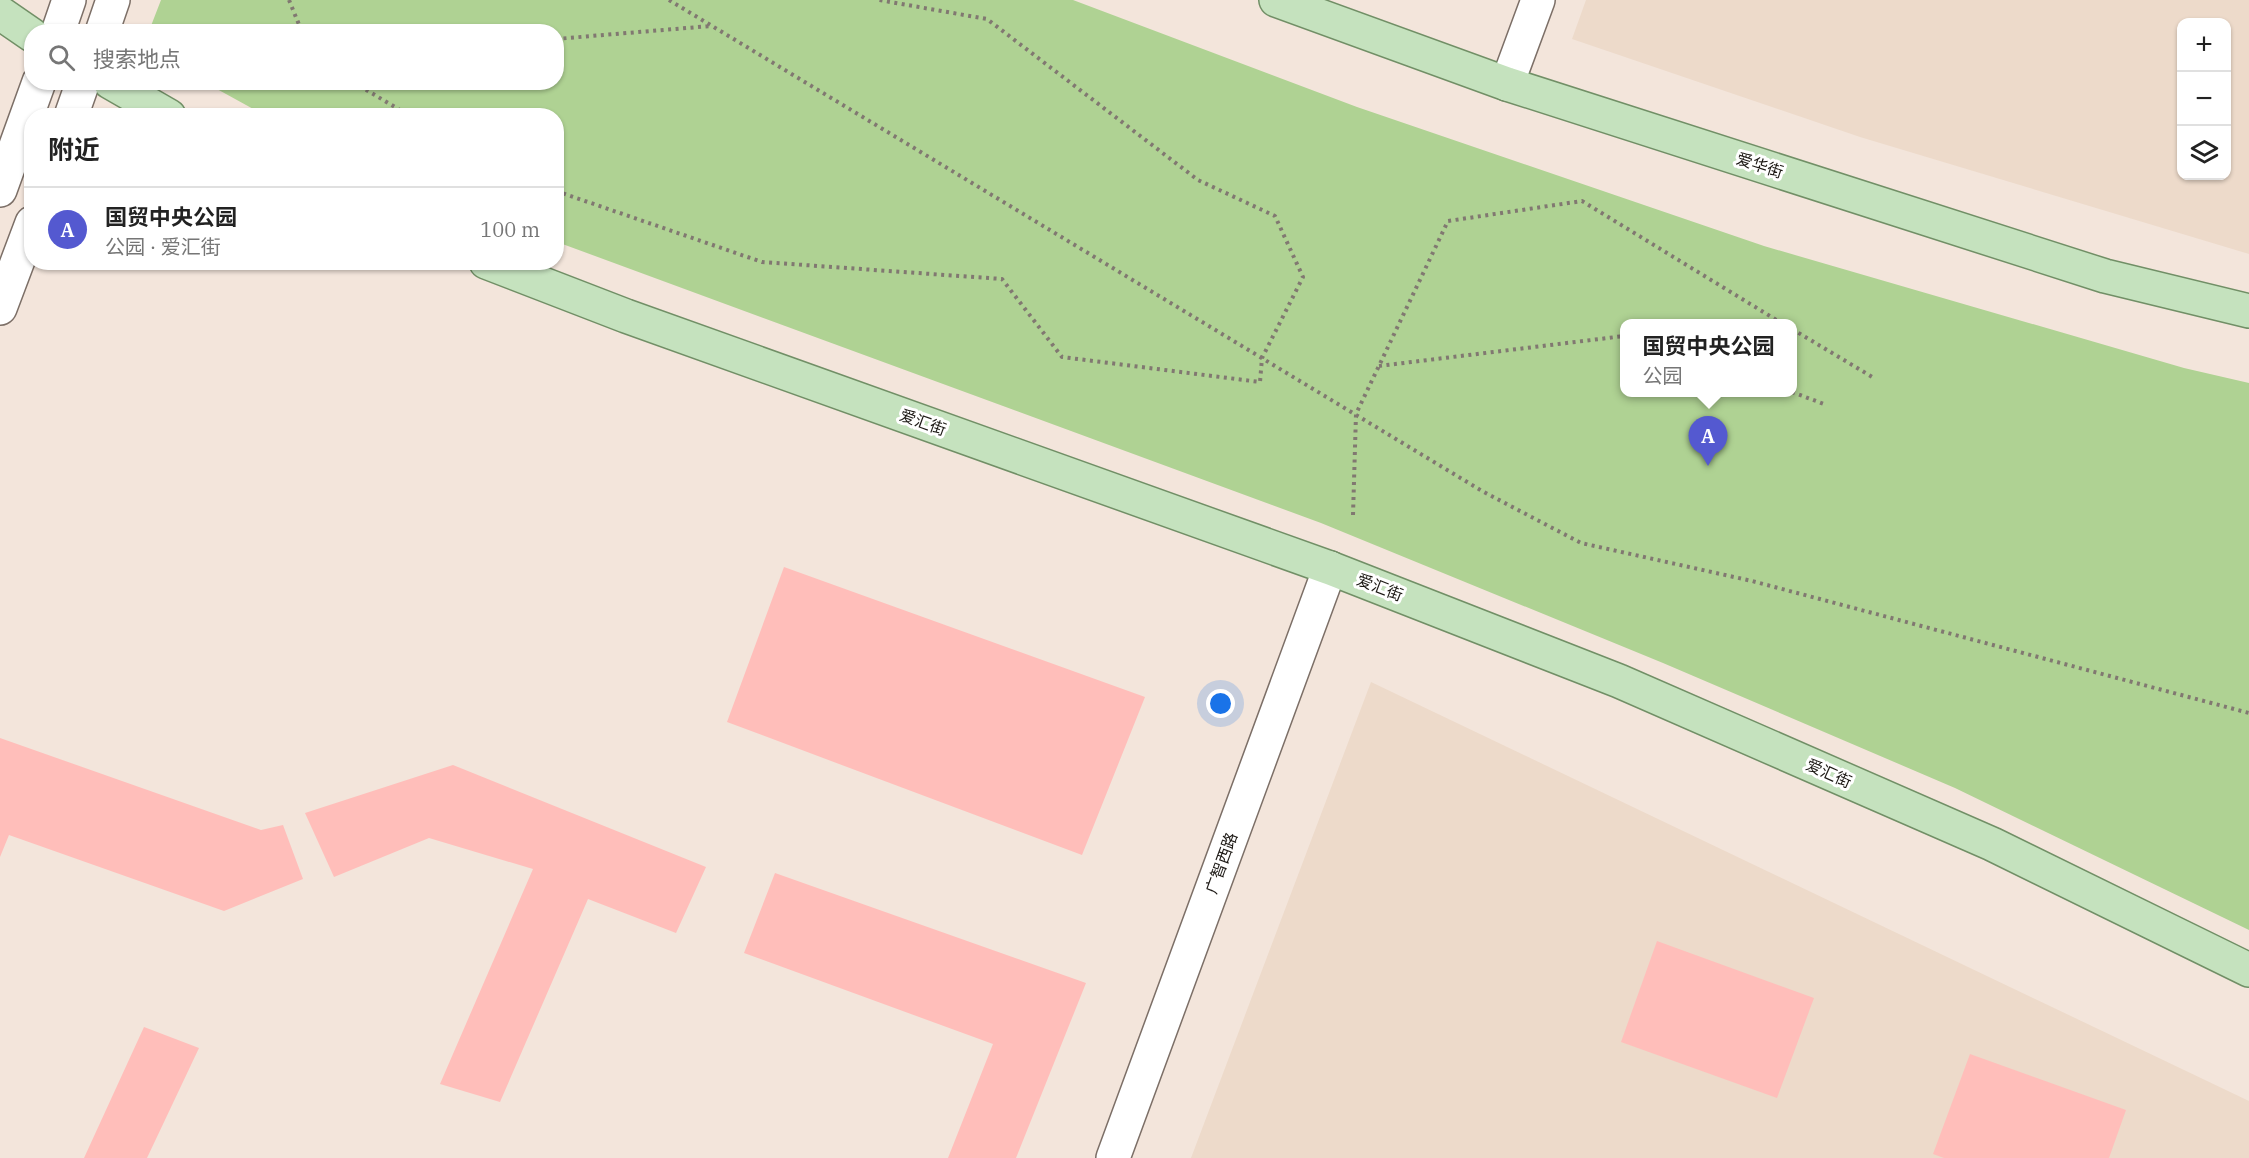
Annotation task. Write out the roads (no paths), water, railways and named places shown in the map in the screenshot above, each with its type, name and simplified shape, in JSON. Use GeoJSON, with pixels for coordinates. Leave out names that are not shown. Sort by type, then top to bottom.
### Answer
{"type":"FeatureCollection","features":[{"type":"Feature","properties":{"kind":"main road","name":"爱华街"},"geometry":{"type":"LineString","coordinates":[[1276,0],[1507,84],[2105,276],[2249,311]]}},
{"type":"Feature","properties":{"kind":"main road"},"geometry":{"type":"LineString","coordinates":[[0,13],[24,30]]}},
{"type":"Feature","properties":{"kind":"main road"},"geometry":{"type":"LineString","coordinates":[[124,90],[155,108]]}},
{"type":"Feature","properties":{"kind":"main road","name":"爱汇街"},"geometry":{"type":"LineString","coordinates":[[507,270],[626,316],[1330,568],[1619,681],[1959,830],[2249,970]]}},
{"type":"Feature","properties":{"kind":"street"},"geometry":{"type":"LineString","coordinates":[[61,24],[69,0]]}},
{"type":"Feature","properties":{"kind":"street"},"geometry":{"type":"LineString","coordinates":[[105,24],[113,0]]}},
{"type":"Feature","properties":{"kind":"street"},"geometry":{"type":"LineString","coordinates":[[1507,84],[1538,0]]}},
{"type":"Feature","properties":{"kind":"street"},"geometry":{"type":"LineString","coordinates":[[30,108],[36,90]]}},
{"type":"Feature","properties":{"kind":"street"},"geometry":{"type":"LineString","coordinates":[[74,108],[80,90]]}},
{"type":"Feature","properties":{"kind":"street"},"geometry":{"type":"LineString","coordinates":[[0,190],[24,124]]}},
{"type":"Feature","properties":{"kind":"street"},"geometry":{"type":"LineString","coordinates":[[0,308],[24,244]]}},
{"type":"Feature","properties":{"kind":"street","name":"广智西路"},"geometry":{"type":"LineString","coordinates":[[1113,1158],[1330,568]]}},
{"type":"Feature","properties":{"kind":"place","name":"国贸中央公园"},"geometry":{"type":"Point","coordinates":[1708,466]}}]}
